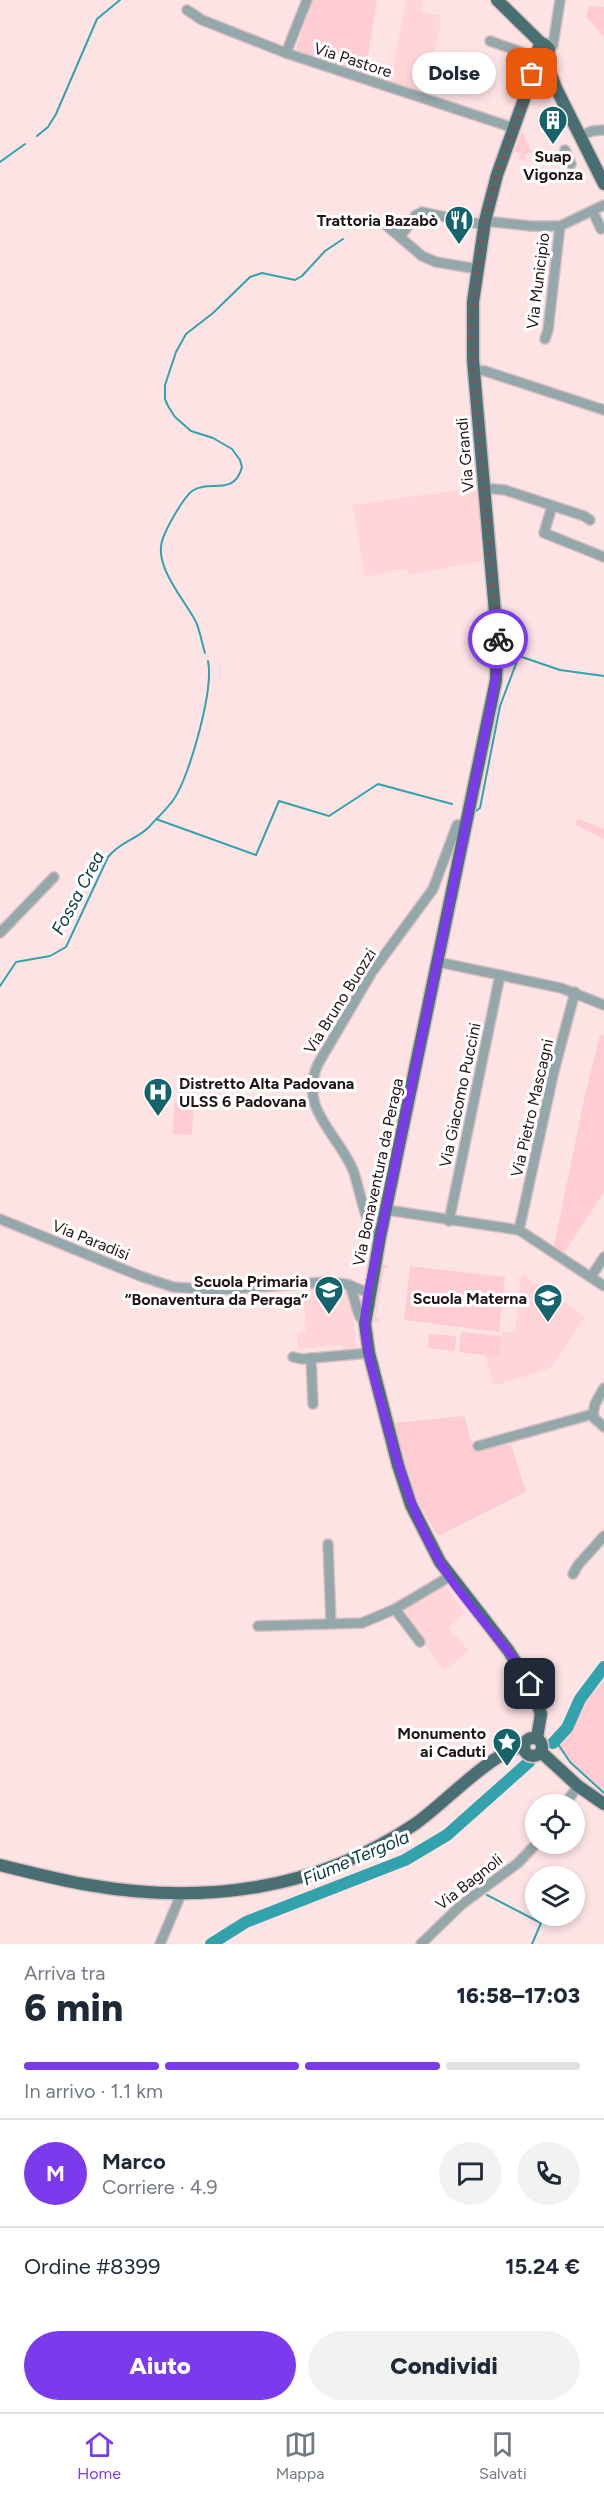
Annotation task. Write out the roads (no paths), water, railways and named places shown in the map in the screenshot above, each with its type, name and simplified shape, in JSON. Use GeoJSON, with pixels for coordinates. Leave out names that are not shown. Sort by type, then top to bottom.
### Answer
{"type":"FeatureCollection","features":[{"type":"Feature","properties":{"kind":"main road"},"geometry":{"type":"LineString","coordinates":[[496,0],[512,12],[541,52],[538,69],[556,87],[604,184]]}},
{"type":"Feature","properties":{"kind":"main road","name":"Via Grandi"},"geometry":{"type":"LineString","coordinates":[[466,824],[494,690],[498,658],[472,329],[485,223],[497,175],[541,52]]}},
{"type":"Feature","properties":{"kind":"main road","name":"Via Grandi"},"geometry":{"type":"LineString","coordinates":[[530,87],[545,74]]}},
{"type":"Feature","properties":{"kind":"main road","name":"Via Bonaventura da Peraga"},"geometry":{"type":"LineString","coordinates":[[466,824],[380,1237],[365,1324],[369,1353],[407,1493],[428,1540],[449,1577],[508,1650],[530,1684],[541,1714],[537,1738]]}},
{"type":"Feature","properties":{"kind":"main road"},"geometry":{"type":"LineString","coordinates":[[0,1865],[97,1886],[182,1892],[229,1891],[263,1887],[302,1878],[336,1867],[406,1830],[438,1808],[499,1755],[524,1746],[528,1739],[537,1738],[541,1743],[541,1752],[578,1786],[604,1804]]}},
{"type":"Feature","properties":{"kind":"main road"},"geometry":{"type":"LineString","coordinates":[[524,1746],[530,1755],[536,1756],[541,1752]]}},
{"type":"Feature","properties":{"kind":"street"},"geometry":{"type":"LineString","coordinates":[[286,53],[307,0]]}},
{"type":"Feature","properties":{"kind":"street"},"geometry":{"type":"LineString","coordinates":[[490,42],[541,52],[553,45],[554,25],[560,0]]}},
{"type":"Feature","properties":{"kind":"street","name":"Via Pastore"},"geometry":{"type":"LineString","coordinates":[[187,10],[192,15],[212,24],[286,53],[514,128]]}},
{"type":"Feature","properties":{"kind":"street"},"geometry":{"type":"LineString","coordinates":[[580,136],[592,131],[604,130]]}},
{"type":"Feature","properties":{"kind":"street"},"geometry":{"type":"LineString","coordinates":[[565,150],[574,162]]}},
{"type":"Feature","properties":{"kind":"street","name":"Via Municipio"},"geometry":{"type":"LineString","coordinates":[[400,237],[416,215],[422,212],[485,223],[560,226],[604,205]]}},
{"type":"Feature","properties":{"kind":"street"},"geometry":{"type":"LineString","coordinates":[[387,226],[422,256],[436,262],[478,269]]}},
{"type":"Feature","properties":{"kind":"street","name":"Via Municipio"},"geometry":{"type":"LineString","coordinates":[[545,339],[560,226]]}},
{"type":"Feature","properties":{"kind":"street"},"geometry":{"type":"LineString","coordinates":[[474,370],[485,371],[604,410]]}},
{"type":"Feature","properties":{"kind":"street"},"geometry":{"type":"LineString","coordinates":[[484,488],[505,490],[590,520]]}},
{"type":"Feature","properties":{"kind":"street"},"geometry":{"type":"LineString","coordinates":[[552,506],[544,533],[604,556]]}},
{"type":"Feature","properties":{"kind":"street","name":"Via Bruno Buozzi"},"geometry":{"type":"LineString","coordinates":[[380,1237],[376,1236],[369,1227],[362,1195],[352,1167],[316,1108],[311,1092],[312,1081],[318,1064],[372,972],[433,889],[457,825],[466,824]]}},
{"type":"Feature","properties":{"kind":"street"},"geometry":{"type":"LineString","coordinates":[[0,933],[54,877]]}},
{"type":"Feature","properties":{"kind":"street"},"geometry":{"type":"LineString","coordinates":[[438,962],[575,992],[604,1005]]}},
{"type":"Feature","properties":{"kind":"street","name":"Via Giacomo Puccini"},"geometry":{"type":"LineString","coordinates":[[449,1221],[501,975]]}},
{"type":"Feature","properties":{"kind":"street","name":"Via Pietro Mascagni"},"geometry":{"type":"LineString","coordinates":[[519,1230],[554,1071],[575,992]]}},
{"type":"Feature","properties":{"kind":"street"},"geometry":{"type":"LineString","coordinates":[[387,1210],[519,1230],[604,1286]]}},
{"type":"Feature","properties":{"kind":"street","name":"Via Paradisi"},"geometry":{"type":"LineString","coordinates":[[0,1219],[140,1276],[173,1287],[210,1290],[326,1282],[350,1285],[369,1293]]}},
{"type":"Feature","properties":{"kind":"street"},"geometry":{"type":"LineString","coordinates":[[591,1277],[604,1257]]}},
{"type":"Feature","properties":{"kind":"street"},"geometry":{"type":"LineString","coordinates":[[350,1285],[365,1324]]}},
{"type":"Feature","properties":{"kind":"street"},"geometry":{"type":"LineString","coordinates":[[293,1356],[311,1358],[369,1353]]}},
{"type":"Feature","properties":{"kind":"street"},"geometry":{"type":"LineString","coordinates":[[311,1358],[313,1404]]}},
{"type":"Feature","properties":{"kind":"street"},"geometry":{"type":"LineString","coordinates":[[604,1388],[595,1404],[593,1414],[604,1427]]}},
{"type":"Feature","properties":{"kind":"street"},"geometry":{"type":"LineString","coordinates":[[478,1446],[593,1414]]}},
{"type":"Feature","properties":{"kind":"street"},"geometry":{"type":"LineString","coordinates":[[573,1574],[578,1565],[604,1536]]}},
{"type":"Feature","properties":{"kind":"street"},"geometry":{"type":"LineString","coordinates":[[328,1544],[331,1623]]}},
{"type":"Feature","properties":{"kind":"street"},"geometry":{"type":"LineString","coordinates":[[258,1626],[362,1623],[395,1609],[449,1577]]}},
{"type":"Feature","properties":{"kind":"street"},"geometry":{"type":"LineString","coordinates":[[395,1609],[420,1642]]}},
{"type":"Feature","properties":{"kind":"street"},"geometry":{"type":"LineString","coordinates":[[572,1794],[578,1786]]}},
{"type":"Feature","properties":{"kind":"street","name":"Via Bagnoli"},"geometry":{"type":"LineString","coordinates":[[421,1944],[461,1905],[518,1863],[527,1854]]}},
{"type":"Feature","properties":{"kind":"street"},"geometry":{"type":"LineString","coordinates":[[160,1944],[182,1892]]}},
{"type":"Feature","properties":{"kind":"waterway"},"geometry":{"type":"LineString","coordinates":[[37,136],[48,127],[56,114],[97,19],[120,0]]}},
{"type":"Feature","properties":{"kind":"waterway"},"geometry":{"type":"LineString","coordinates":[[0,162],[25,144]]}},
{"type":"Feature","properties":{"kind":"waterway"},"geometry":{"type":"LineString","coordinates":[[205,653],[196,622],[166,571],[161,548],[168,527],[188,495],[199,488],[227,485],[233,482],[242,467],[232,449],[213,438],[191,431],[175,417],[165,399],[165,385],[176,352],[186,334],[213,313],[250,277],[262,273],[295,280],[302,276],[325,251],[343,239]]}},
{"type":"Feature","properties":{"kind":"waterway","name":"Fossa Crea"},"geometry":{"type":"LineString","coordinates":[[476,811],[480,808],[500,706],[519,656],[560,670],[604,676]]}},
{"type":"Feature","properties":{"kind":"waterway","name":"Fossa Crea"},"geometry":{"type":"LineString","coordinates":[[0,986],[16,962],[50,956],[66,947],[108,857],[118,847],[149,827],[174,799],[187,771],[199,732],[207,691],[208,661]]}},
{"type":"Feature","properties":{"kind":"waterway","name":"Fossa Crea"},"geometry":{"type":"LineString","coordinates":[[156,819],[256,855],[279,801],[329,816],[378,784],[452,804]]}},
{"type":"Feature","properties":{"kind":"waterway","name":"Fiume Tergola"},"geometry":{"type":"LineString","coordinates":[[553,1743],[567,1728],[580,1699],[604,1667]]}},
{"type":"Feature","properties":{"kind":"waterway"},"geometry":{"type":"LineString","coordinates":[[556,1741],[570,1762],[604,1793]]}},
{"type":"Feature","properties":{"kind":"waterway","name":"Fiume Tergola"},"geometry":{"type":"LineString","coordinates":[[211,1944],[246,1922],[405,1860],[447,1835],[529,1762]]}},
{"type":"Feature","properties":{"kind":"waterway"},"geometry":{"type":"LineString","coordinates":[[487,1895],[541,1923],[532,1944]]}},
{"type":"Feature","properties":{"kind":"place","name":"Dolse"},"geometry":{"type":"Point","coordinates":[532,74]}},
{"type":"Feature","properties":{"kind":"place","name":"Suap Vigonza"},"geometry":{"type":"Point","coordinates":[553,146]}},
{"type":"Feature","properties":{"kind":"place","name":"Trattoria Bazabò"},"geometry":{"type":"Point","coordinates":[459,246]}},
{"type":"Feature","properties":{"kind":"place","name":"Distretto Alta Padovana ULSS 6 Padovana"},"geometry":{"type":"Point","coordinates":[158,1118]}},
{"type":"Feature","properties":{"kind":"place","name":"Scuola Primaria “Bonaventura da Peraga”"},"geometry":{"type":"Point","coordinates":[329,1316]}},
{"type":"Feature","properties":{"kind":"place","name":"Scuola Materna"},"geometry":{"type":"Point","coordinates":[548,1324]}},
{"type":"Feature","properties":{"kind":"place","name":"Monumento ai Caduti"},"geometry":{"type":"Point","coordinates":[507,1768]}}]}
